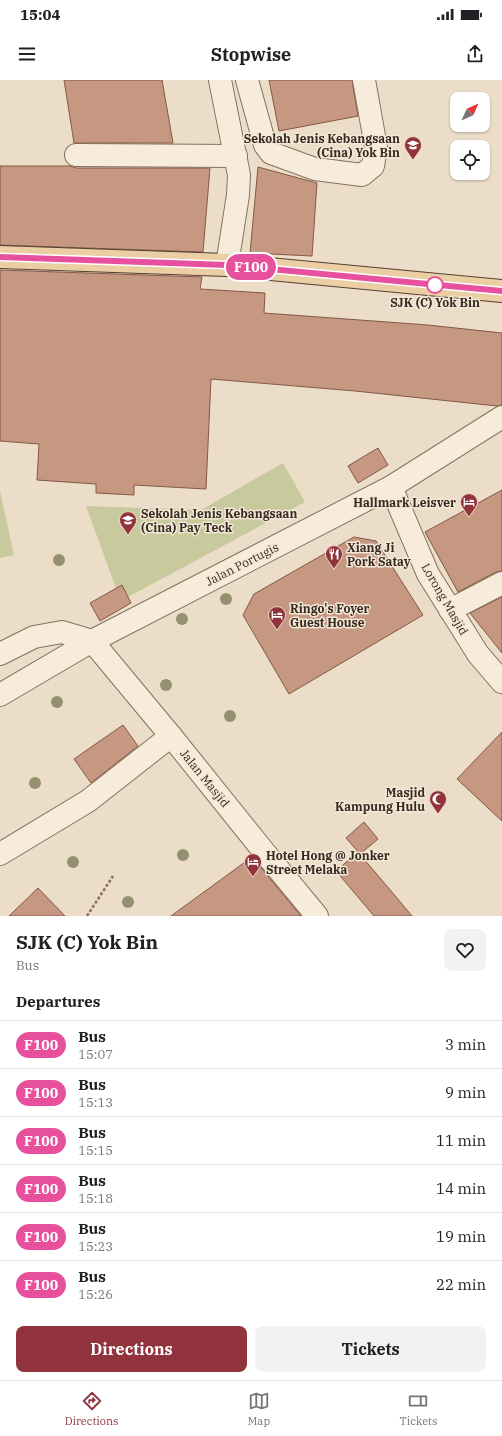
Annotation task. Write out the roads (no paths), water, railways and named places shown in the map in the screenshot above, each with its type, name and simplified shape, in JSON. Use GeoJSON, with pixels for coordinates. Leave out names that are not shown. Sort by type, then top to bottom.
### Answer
{"type":"FeatureCollection","features":[{"type":"Feature","properties":{"kind":"main road"},"geometry":{"type":"LineString","coordinates":[[0,257],[227,265],[502,291]]}},
{"type":"Feature","properties":{"kind":"street"},"geometry":{"type":"LineString","coordinates":[[220,80],[239,175],[238,195],[227,265]]}},
{"type":"Feature","properties":{"kind":"street"},"geometry":{"type":"LineString","coordinates":[[247,80],[265,145],[271,153],[315,169],[362,175],[373,166],[376,148],[364,80]]}},
{"type":"Feature","properties":{"kind":"street"},"geometry":{"type":"LineString","coordinates":[[76,155],[236,156]]}},
{"type":"Feature","properties":{"kind":"street","name":"Jalan Portugis"},"geometry":{"type":"LineString","coordinates":[[0,695],[92,641],[391,487],[502,418]]}},
{"type":"Feature","properties":{"kind":"street","name":"Lorong Masjid"},"geometry":{"type":"LineString","coordinates":[[391,487],[428,574],[478,654],[502,682]]}},
{"type":"Feature","properties":{"kind":"street"},"geometry":{"type":"LineString","coordinates":[[450,610],[502,583]]}},
{"type":"Feature","properties":{"kind":"street"},"geometry":{"type":"LineString","coordinates":[[0,654],[34,637],[62,632],[92,641]]}},
{"type":"Feature","properties":{"kind":"street","name":"Jalan Masjid"},"geometry":{"type":"LineString","coordinates":[[92,641],[317,916]]}},
{"type":"Feature","properties":{"kind":"street"},"geometry":{"type":"LineString","coordinates":[[0,854],[88,801],[171,736]]}},
{"type":"Feature","properties":{"kind":"place","name":"Sekolah Jenis Kebangsaan (Cina) Yok Bin"},"geometry":{"type":"Point","coordinates":[413,160]}},
{"type":"Feature","properties":{"kind":"place","name":"SJK (C) Yok Bin"},"geometry":{"type":"Point","coordinates":[435,285]}},
{"type":"Feature","properties":{"kind":"place","name":"Hallmark Leisver"},"geometry":{"type":"Point","coordinates":[469,517]}},
{"type":"Feature","properties":{"kind":"place","name":"Sekolah Jenis Kebangsaan (Cina) Pay Teck"},"geometry":{"type":"Point","coordinates":[128,535]}},
{"type":"Feature","properties":{"kind":"place","name":"Xiang Ji Pork Satay"},"geometry":{"type":"Point","coordinates":[334,569]}},
{"type":"Feature","properties":{"kind":"place","name":"Ringo's Foyer Guest House"},"geometry":{"type":"Point","coordinates":[277,630]}},
{"type":"Feature","properties":{"kind":"place","name":"Masjid Kampung Hulu"},"geometry":{"type":"Point","coordinates":[438,814]}},
{"type":"Feature","properties":{"kind":"place","name":"Hotel Hong @ Jonker Street Melaka"},"geometry":{"type":"Point","coordinates":[253,877]}}]}
